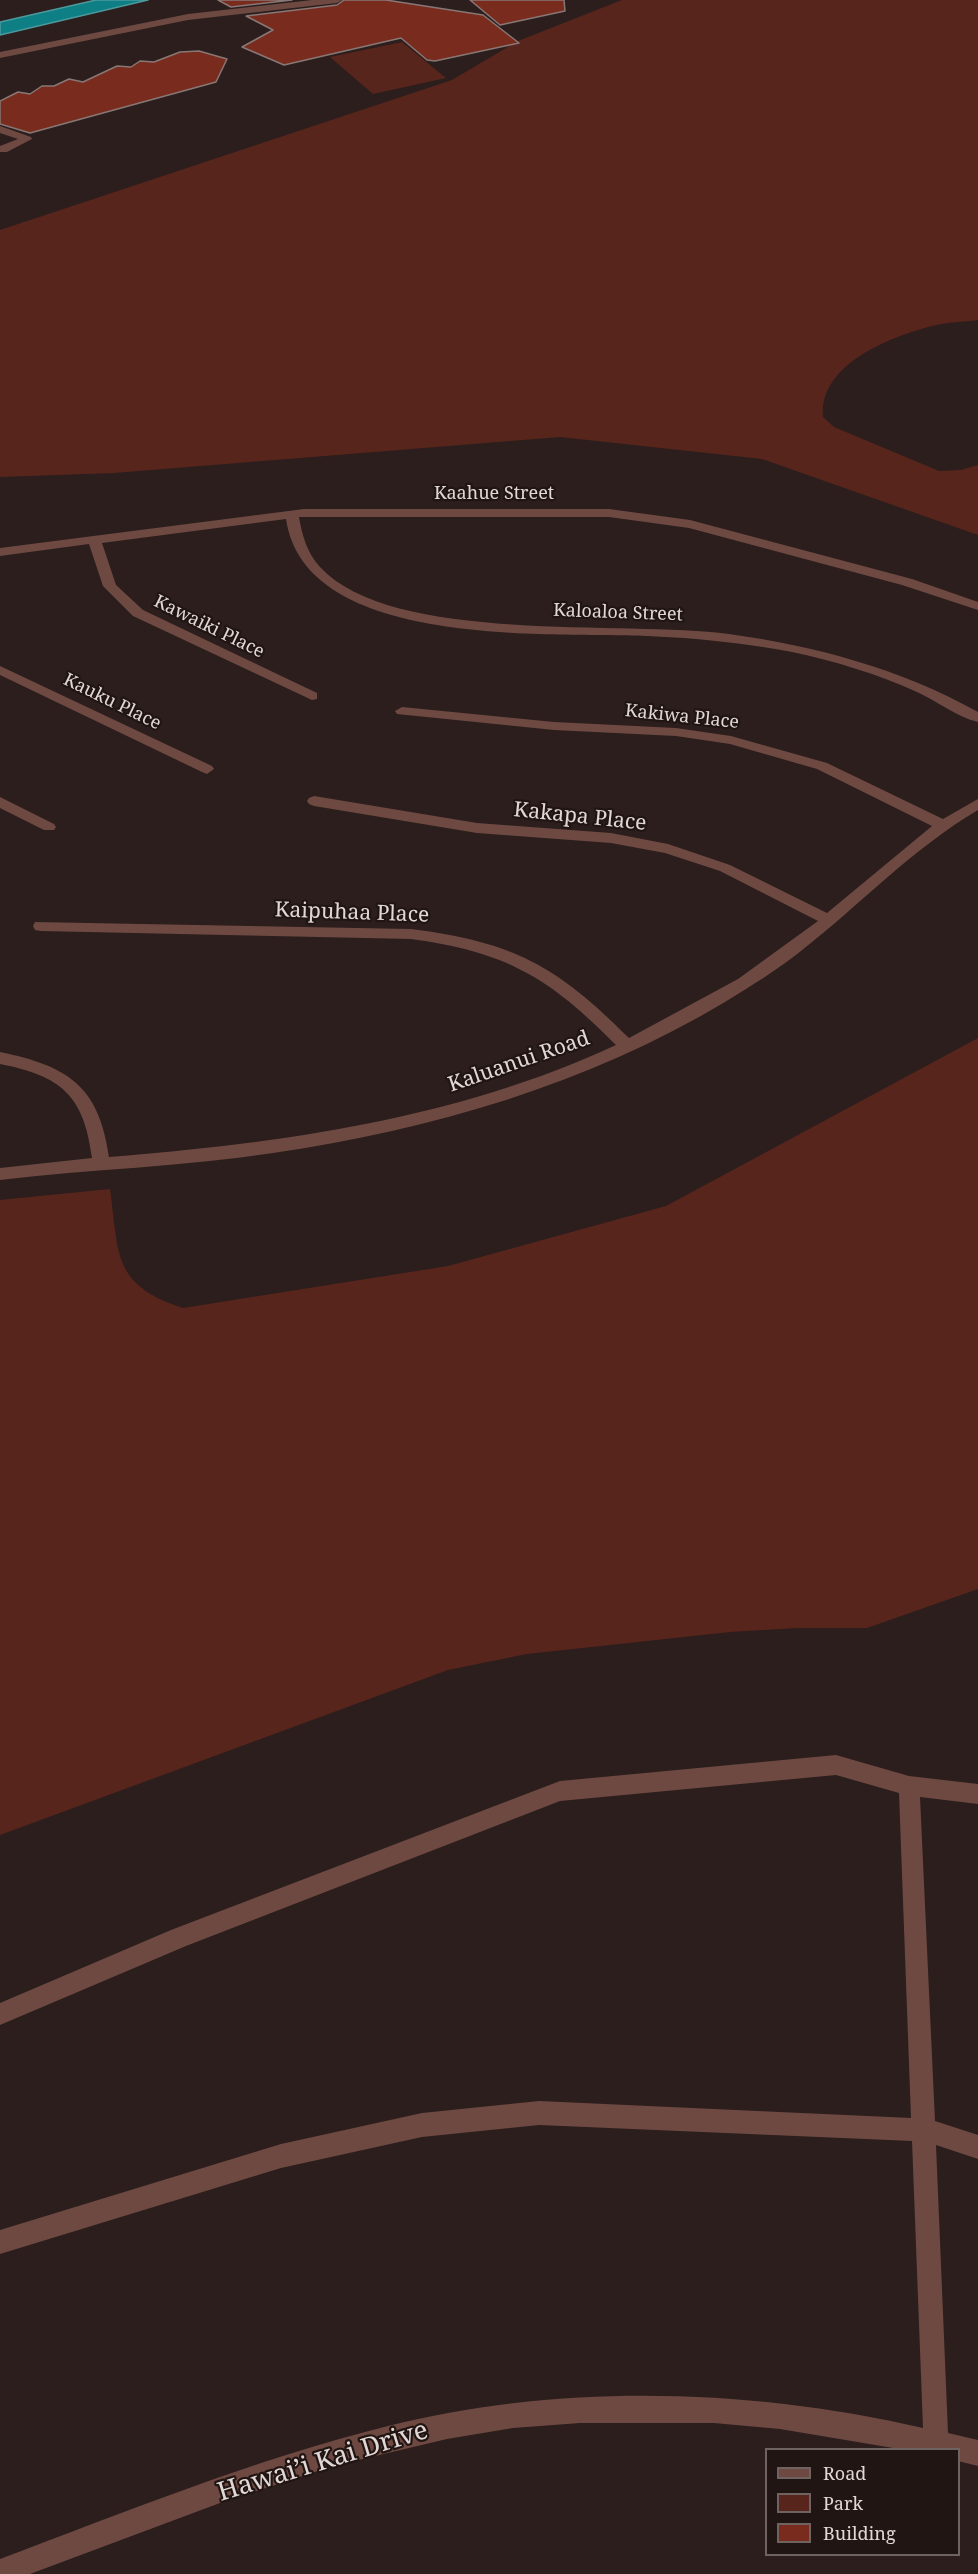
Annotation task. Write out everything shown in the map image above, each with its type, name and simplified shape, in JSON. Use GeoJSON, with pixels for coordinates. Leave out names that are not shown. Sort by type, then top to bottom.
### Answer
{"type":"FeatureCollection","features":[{"type":"Feature","properties":{"kind":"street"},"geometry":{"type":"LineString","coordinates":[[0,55],[188,17],[337,0]]}},
{"type":"Feature","properties":{"kind":"street"},"geometry":{"type":"LineString","coordinates":[[0,129],[27,138],[2,149]]}},
{"type":"Feature","properties":{"kind":"street","name":"Kaahue Street"},"geometry":{"type":"LineString","coordinates":[[0,552],[292,514],[351,511],[576,512],[652,517],[690,524],[907,582],[978,606]]}},
{"type":"Feature","properties":{"kind":"street","name":"Kaloaloa Street"},"geometry":{"type":"LineString","coordinates":[[292,514],[296,539],[303,553],[319,571],[359,598],[401,614],[474,626],[687,634],[764,643],[874,671],[943,699],[978,718]]}},
{"type":"Feature","properties":{"kind":"street","name":"Kawaiki Place"},"geometry":{"type":"LineString","coordinates":[[94,539],[110,586],[138,613],[312,696]]}},
{"type":"Feature","properties":{"kind":"street","name":"Kauku Place"},"geometry":{"type":"LineString","coordinates":[[0,670],[207,769]]}},
{"type":"Feature","properties":{"kind":"street","name":"Kakiwa Place"},"geometry":{"type":"LineString","coordinates":[[402,711],[554,726],[676,732],[731,740],[822,766],[943,825]]}},
{"type":"Feature","properties":{"kind":"street","name":"Kakapa Place"},"geometry":{"type":"LineString","coordinates":[[314,801],[477,828],[611,838],[668,849],[734,872],[827,919]]}},
{"type":"Feature","properties":{"kind":"street"},"geometry":{"type":"LineString","coordinates":[[0,802],[49,827]]}},
{"type":"Feature","properties":{"kind":"street","name":"Kaluanui Road"},"geometry":{"type":"LineString","coordinates":[[0,1174],[273,1147],[392,1125],[505,1094],[627,1046],[710,1003],[755,976],[796,947],[943,825],[978,804]]}},
{"type":"Feature","properties":{"kind":"street","name":"Kaipuhaa Place"},"geometry":{"type":"LineString","coordinates":[[41,926],[411,934],[458,941],[503,954],[543,973],[577,997],[627,1046]]}},
{"type":"Feature","properties":{"kind":"street"},"geometry":{"type":"LineString","coordinates":[[0,1058],[45,1069],[77,1091],[91,1110],[96,1122],[102,1165]]}},
{"type":"Feature","properties":{"kind":"street"},"geometry":{"type":"LineString","coordinates":[[0,2014],[179,1938],[560,1791],[836,1765],[909,1786],[978,1794]]}},
{"type":"Feature","properties":{"kind":"street"},"geometry":{"type":"LineString","coordinates":[[909,1786],[925,2130],[936,2443]]}},
{"type":"Feature","properties":{"kind":"street"},"geometry":{"type":"LineString","coordinates":[[0,2242],[281,2156],[423,2125],[539,2113],[925,2130],[978,2147]]}},
{"type":"Feature","properties":{"kind":"street","name":"Hawai’i Kai Drive"},"geometry":{"type":"LineString","coordinates":[[0,2572],[255,2479],[351,2448],[447,2426],[545,2412],[642,2408],[740,2411],[838,2422],[957,2448]]}},
{"type":"Feature","properties":{"kind":"street","name":"Hawai’i Kai Drive"},"geometry":{"type":"LineString","coordinates":[[960,2449],[978,2453]]}},
{"type":"Feature","properties":{"kind":"green space"},"geometry":{"type":"Polygon","coordinates":[[[622,0],[978,0],[978,320],[943,324],[915,331],[897,337],[860,356],[832,382],[825,398],[823,417],[834,427],[939,471],[961,470],[978,465],[978,535],[762,459],[560,437],[114,473],[0,477],[0,230],[452,80],[518,41],[622,0]]]}},
{"type":"Feature","properties":{"kind":"green space"},"geometry":{"type":"Polygon","coordinates":[[[402,42],[446,78],[373,94],[330,57],[402,42]]]}},
{"type":"Feature","properties":{"kind":"green space"},"geometry":{"type":"Polygon","coordinates":[[[978,1038],[978,1589],[867,1628],[798,1628],[730,1632],[527,1654],[448,1670],[0,1835],[0,1200],[110,1189],[115,1232],[123,1264],[131,1277],[143,1289],[183,1308],[448,1266],[666,1206],[978,1038]]]}},
{"type":"Feature","properties":{"kind":"water"},"geometry":{"type":"Polygon","coordinates":[[[96,0],[148,0],[0,35],[0,22],[96,0]]]}},
{"type":"Feature","properties":{"kind":"building"},"geometry":{"type":"Polygon","coordinates":[[[218,0],[292,0],[231,7],[218,0]]]}},
{"type":"Feature","properties":{"kind":"building"},"geometry":{"type":"Polygon","coordinates":[[[344,0],[386,0],[483,15],[519,43],[435,61],[427,60],[401,38],[284,65],[242,47],[273,30],[246,16],[337,5],[344,0]]]}},
{"type":"Feature","properties":{"kind":"building"},"geometry":{"type":"Polygon","coordinates":[[[470,0],[564,0],[565,11],[500,25],[470,0]]]}},
{"type":"Feature","properties":{"kind":"building"},"geometry":{"type":"Polygon","coordinates":[[[199,51],[227,59],[216,82],[30,133],[0,124],[0,101],[18,92],[30,94],[42,86],[54,86],[69,79],[83,82],[117,66],[131,67],[140,61],[154,62],[180,52],[199,51]]]}}]}
